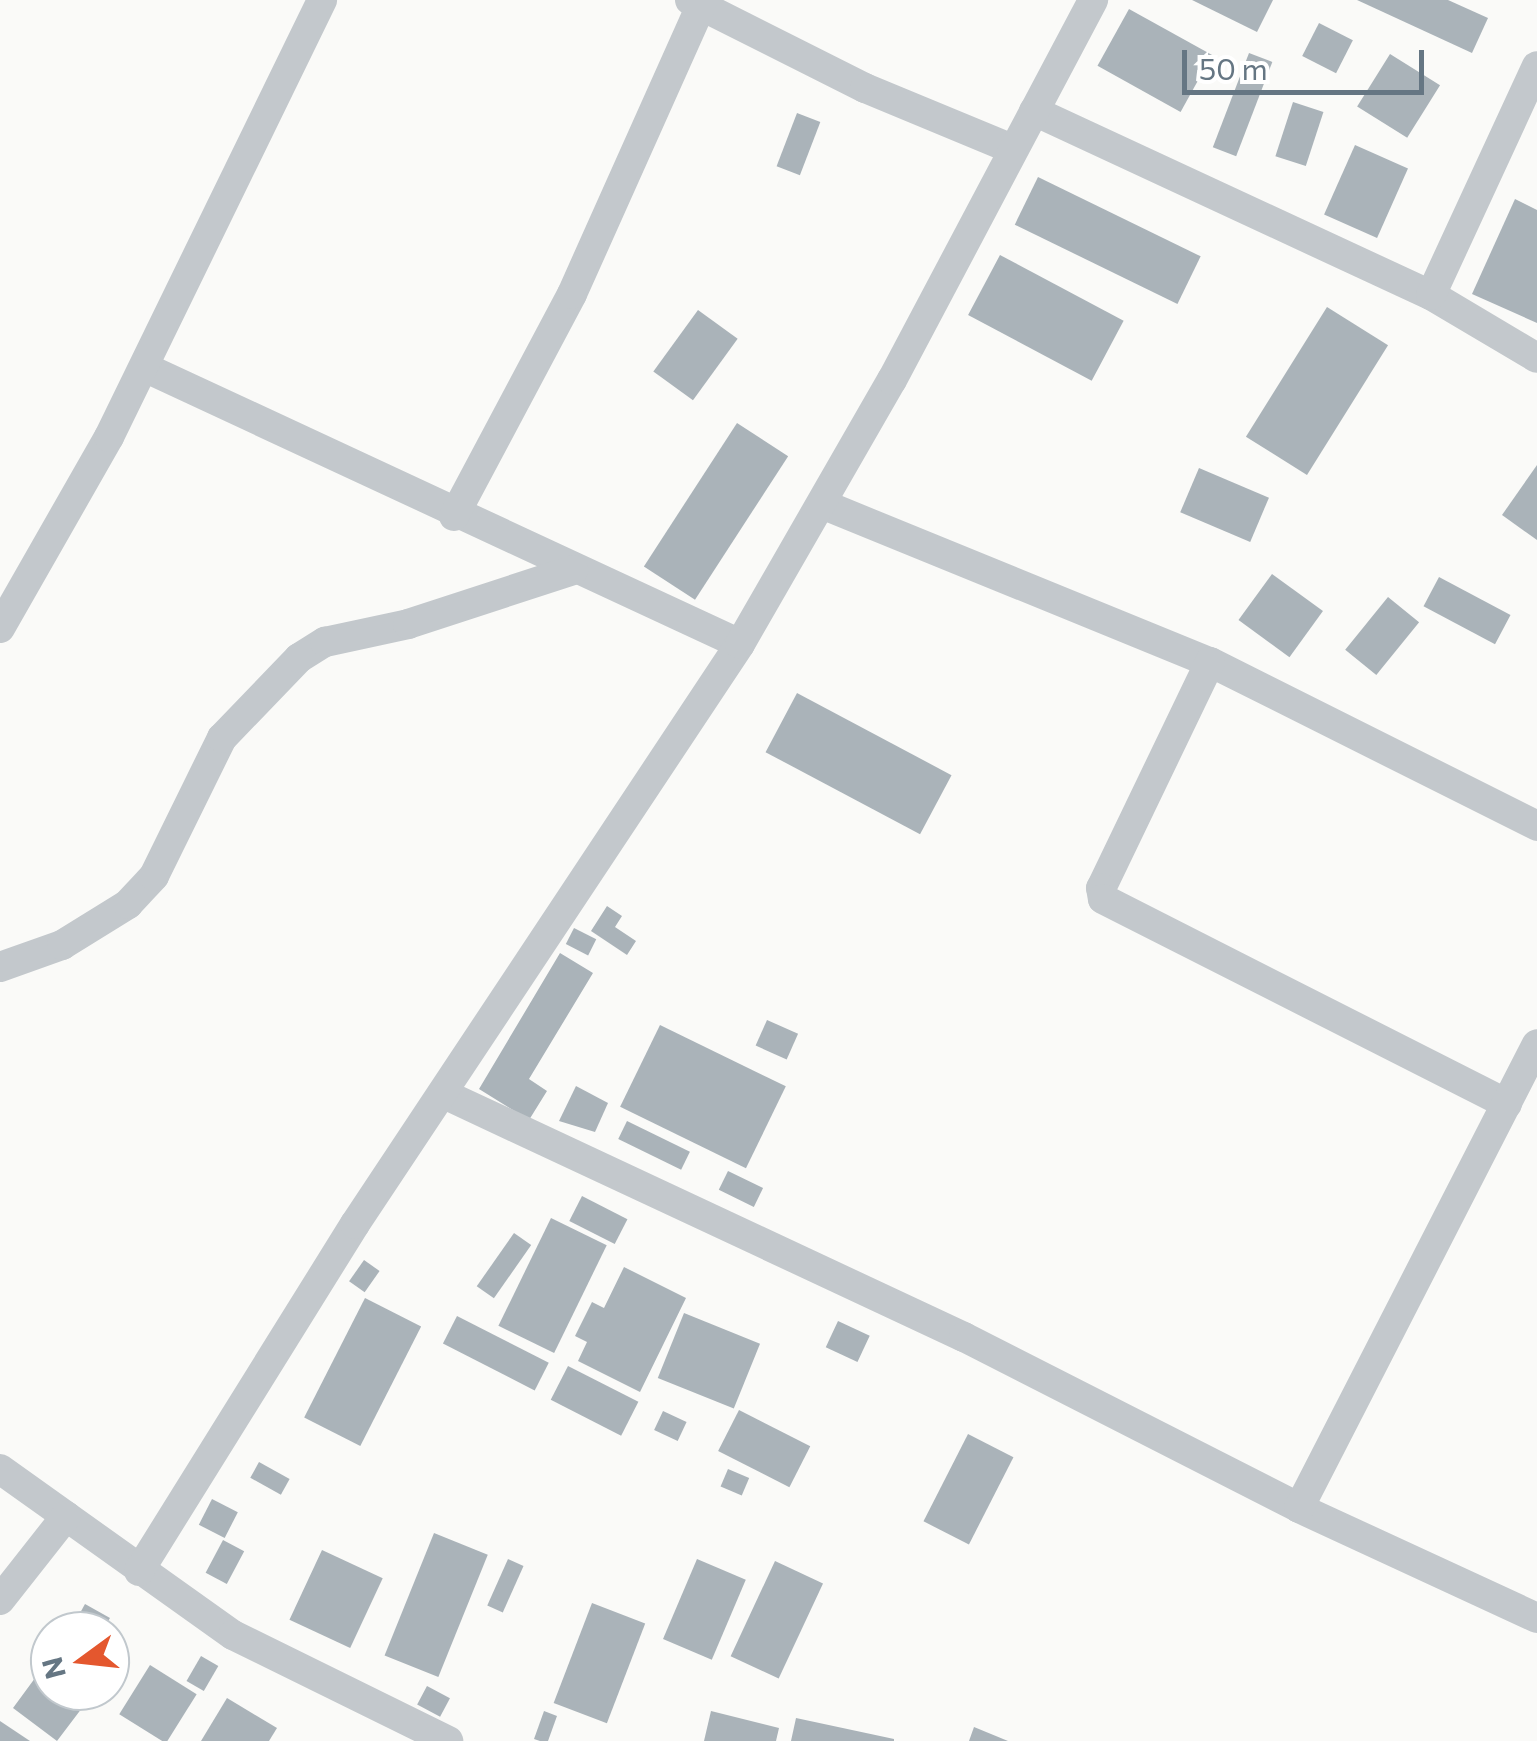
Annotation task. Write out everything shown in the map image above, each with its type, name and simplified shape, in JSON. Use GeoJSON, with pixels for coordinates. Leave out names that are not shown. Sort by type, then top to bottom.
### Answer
{"type":"FeatureCollection","features":[{"type":"Feature","properties":{"kind":"street"},"geometry":{"type":"LineString","coordinates":[[0,628],[144,367],[322,0]]}},
{"type":"Feature","properties":{"kind":"street"},"geometry":{"type":"LineString","coordinates":[[139,1570],[444,1094],[740,644],[822,504],[1092,0]]}},
{"type":"Feature","properties":{"kind":"street"},"geometry":{"type":"LineString","coordinates":[[454,516],[572,294],[696,3],[865,88],[1012,150]]}},
{"type":"Feature","properties":{"kind":"street"},"geometry":{"type":"LineString","coordinates":[[1431,295],[1537,66]]}},
{"type":"Feature","properties":{"kind":"street"},"geometry":{"type":"LineString","coordinates":[[1034,111],[1431,295],[1537,358]]}},
{"type":"Feature","properties":{"kind":"street"},"geometry":{"type":"LineString","coordinates":[[144,367],[454,516],[740,644]]}},
{"type":"Feature","properties":{"kind":"street"},"geometry":{"type":"LineString","coordinates":[[822,504],[1210,662],[1537,826]]}},
{"type":"Feature","properties":{"kind":"street"},"geometry":{"type":"LineString","coordinates":[[0,967],[62,945],[128,904],[154,876],[222,738],[298,658],[325,642],[408,624],[573,570]]}},
{"type":"Feature","properties":{"kind":"street"},"geometry":{"type":"LineString","coordinates":[[1210,662],[1101,888],[1103,899],[1507,1104]]}},
{"type":"Feature","properties":{"kind":"street"},"geometry":{"type":"LineString","coordinates":[[1299,1508],[1537,1044]]}},
{"type":"Feature","properties":{"kind":"street"},"geometry":{"type":"LineString","coordinates":[[444,1094],[964,1337],[1299,1508],[1537,1618]]}},
{"type":"Feature","properties":{"kind":"street"},"geometry":{"type":"LineString","coordinates":[[0,1470],[234,1635],[435,1738]]}},
{"type":"Feature","properties":{"kind":"street"},"geometry":{"type":"LineString","coordinates":[[0,1600],[66,1516]]}},
{"type":"Feature","properties":{"kind":"building"},"geometry":{"type":"Polygon","coordinates":[[[1192,0],[1273,0],[1257,32],[1192,0]]]}},
{"type":"Feature","properties":{"kind":"building"},"geometry":{"type":"Polygon","coordinates":[[[1357,0],[1448,0],[1488,18],[1472,53],[1357,0]]]}},
{"type":"Feature","properties":{"kind":"building"},"geometry":{"type":"Polygon","coordinates":[[[1129,9],[1212,55],[1181,112],[1097,66],[1129,9]]]}},
{"type":"Feature","properties":{"kind":"building"},"geometry":{"type":"Polygon","coordinates":[[[1319,23],[1353,40],[1336,73],[1302,56],[1319,23]]]}},
{"type":"Feature","properties":{"kind":"building"},"geometry":{"type":"Polygon","coordinates":[[[1249,53],[1272,62],[1236,156],[1213,147],[1249,53]]]}},
{"type":"Feature","properties":{"kind":"building"},"geometry":{"type":"Polygon","coordinates":[[[1390,54],[1440,85],[1407,138],[1357,107],[1390,54]]]}},
{"type":"Feature","properties":{"kind":"building"},"geometry":{"type":"Polygon","coordinates":[[[1293,102],[1323,112],[1306,166],[1275,156],[1293,102]]]}},
{"type":"Feature","properties":{"kind":"building"},"geometry":{"type":"Polygon","coordinates":[[[797,113],[820,122],[800,175],[777,166],[797,113]]]}},
{"type":"Feature","properties":{"kind":"building"},"geometry":{"type":"Polygon","coordinates":[[[1355,145],[1408,169],[1377,238],[1324,214],[1355,145]]]}},
{"type":"Feature","properties":{"kind":"building"},"geometry":{"type":"Polygon","coordinates":[[[1038,177],[1201,256],[1177,304],[1015,225],[1038,177]]]}},
{"type":"Feature","properties":{"kind":"building"},"geometry":{"type":"Polygon","coordinates":[[[1515,199],[1537,210],[1537,323],[1472,294],[1515,199]]]}},
{"type":"Feature","properties":{"kind":"building"},"geometry":{"type":"Polygon","coordinates":[[[1000,255],[1124,321],[1092,381],[968,315],[1000,255]]]}},
{"type":"Feature","properties":{"kind":"building"},"geometry":{"type":"Polygon","coordinates":[[[1327,307],[1388,345],[1307,475],[1246,437],[1327,307]]]}},
{"type":"Feature","properties":{"kind":"building"},"geometry":{"type":"Polygon","coordinates":[[[698,310],[738,339],[693,400],[653,371],[698,310]]]}},
{"type":"Feature","properties":{"kind":"building"},"geometry":{"type":"Polygon","coordinates":[[[737,423],[788,456],[695,600],[644,566],[737,423]]]}},
{"type":"Feature","properties":{"kind":"building"},"geometry":{"type":"Polygon","coordinates":[[[1537,465],[1537,540],[1502,515],[1537,465]]]}},
{"type":"Feature","properties":{"kind":"building"},"geometry":{"type":"Polygon","coordinates":[[[1199,468],[1269,498],[1250,542],[1180,512],[1199,468]]]}},
{"type":"Feature","properties":{"kind":"building"},"geometry":{"type":"Polygon","coordinates":[[[1272,574],[1323,611],[1289,657],[1238,620],[1272,574]]]}},
{"type":"Feature","properties":{"kind":"building"},"geometry":{"type":"Polygon","coordinates":[[[1439,577],[1511,615],[1495,644],[1424,606],[1439,577]]]}},
{"type":"Feature","properties":{"kind":"building"},"geometry":{"type":"Polygon","coordinates":[[[1388,597],[1419,622],[1376,675],[1345,650],[1388,597]]]}},
{"type":"Feature","properties":{"kind":"building"},"geometry":{"type":"Polygon","coordinates":[[[797,693],[952,775],[920,834],[766,752],[797,693]]]}},
{"type":"Feature","properties":{"kind":"building"},"geometry":{"type":"Polygon","coordinates":[[[607,906],[622,916],[615,927],[636,941],[627,955],[591,931],[607,906]]]}},
{"type":"Feature","properties":{"kind":"building"},"geometry":{"type":"Polygon","coordinates":[[[574,928],[596,939],[588,955],[566,944],[574,928]]]}},
{"type":"Feature","properties":{"kind":"building"},"geometry":{"type":"Polygon","coordinates":[[[560,953],[593,973],[529,1079],[547,1091],[529,1120],[479,1089],[560,953]]]}},
{"type":"Feature","properties":{"kind":"building"},"geometry":{"type":"Polygon","coordinates":[[[767,1020],[798,1034],[787,1059],[756,1046],[767,1020]]]}},
{"type":"Feature","properties":{"kind":"building"},"geometry":{"type":"Polygon","coordinates":[[[660,1025],[786,1086],[746,1168],[620,1107],[660,1025]]]}},
{"type":"Feature","properties":{"kind":"building"},"geometry":{"type":"Polygon","coordinates":[[[576,1086],[608,1103],[595,1132],[559,1121],[576,1086]]]}},
{"type":"Feature","properties":{"kind":"building"},"geometry":{"type":"Polygon","coordinates":[[[627,1121],[690,1152],[681,1170],[618,1139],[627,1121]]]}},
{"type":"Feature","properties":{"kind":"building"},"geometry":{"type":"Polygon","coordinates":[[[728,1171],[763,1188],[754,1207],[719,1190],[728,1171]]]}},
{"type":"Feature","properties":{"kind":"building"},"geometry":{"type":"Polygon","coordinates":[[[582,1196],[627,1219],[615,1244],[569,1221],[582,1196]]]}},
{"type":"Feature","properties":{"kind":"building"},"geometry":{"type":"Polygon","coordinates":[[[551,1218],[607,1245],[554,1353],[498,1326],[551,1218]]]}},
{"type":"Feature","properties":{"kind":"building"},"geometry":{"type":"Polygon","coordinates":[[[514,1233],[531,1245],[494,1298],[477,1286],[514,1233]]]}},
{"type":"Feature","properties":{"kind":"building"},"geometry":{"type":"Polygon","coordinates":[[[364,1260],[380,1271],[365,1292],[349,1281],[364,1260]]]}},
{"type":"Feature","properties":{"kind":"building"},"geometry":{"type":"Polygon","coordinates":[[[624,1267],[686,1298],[640,1392],[578,1361],[587,1342],[575,1336],[592,1302],[604,1308],[624,1267]]]}},
{"type":"Feature","properties":{"kind":"building"},"geometry":{"type":"Polygon","coordinates":[[[365,1298],[421,1327],[360,1446],[304,1417],[365,1298]]]}},
{"type":"Feature","properties":{"kind":"building"},"geometry":{"type":"Polygon","coordinates":[[[684,1313],[760,1344],[734,1409],[658,1378],[684,1313]]]}},
{"type":"Feature","properties":{"kind":"building"},"geometry":{"type":"Polygon","coordinates":[[[457,1316],[549,1363],[535,1390],[443,1344],[457,1316]]]}},
{"type":"Feature","properties":{"kind":"building"},"geometry":{"type":"Polygon","coordinates":[[[838,1321],[870,1336],[857,1362],[826,1347],[838,1321]]]}},
{"type":"Feature","properties":{"kind":"building"},"geometry":{"type":"Polygon","coordinates":[[[568,1366],[638,1402],[621,1436],[551,1400],[568,1366]]]}},
{"type":"Feature","properties":{"kind":"building"},"geometry":{"type":"Polygon","coordinates":[[[739,1410],[810,1446],[789,1487],[718,1451],[739,1410]]]}},
{"type":"Feature","properties":{"kind":"building"},"geometry":{"type":"Polygon","coordinates":[[[663,1411],[687,1422],[678,1441],[654,1430],[663,1411]]]}},
{"type":"Feature","properties":{"kind":"building"},"geometry":{"type":"Polygon","coordinates":[[[968,1434],[1013,1457],[969,1544],[924,1521],[968,1434]]]}},
{"type":"Feature","properties":{"kind":"building"},"geometry":{"type":"Polygon","coordinates":[[[259,1462],[290,1479],[281,1495],[250,1478],[259,1462]]]}},
{"type":"Feature","properties":{"kind":"building"},"geometry":{"type":"Polygon","coordinates":[[[728,1469],[749,1478],[742,1495],[721,1486],[728,1469]]]}},
{"type":"Feature","properties":{"kind":"building"},"geometry":{"type":"Polygon","coordinates":[[[212,1499],[238,1512],[225,1538],[199,1525],[212,1499]]]}},
{"type":"Feature","properties":{"kind":"building"},"geometry":{"type":"Polygon","coordinates":[[[434,1533],[488,1555],[438,1677],[385,1655],[434,1533]]]}},
{"type":"Feature","properties":{"kind":"building"},"geometry":{"type":"Polygon","coordinates":[[[223,1540],[244,1551],[227,1584],[206,1573],[223,1540]]]}},
{"type":"Feature","properties":{"kind":"building"},"geometry":{"type":"Polygon","coordinates":[[[322,1550],[383,1578],[350,1648],[289,1620],[322,1550]]]}},
{"type":"Feature","properties":{"kind":"building"},"geometry":{"type":"Polygon","coordinates":[[[508,1559],[524,1566],[503,1613],[487,1606],[508,1559]]]}},
{"type":"Feature","properties":{"kind":"building"},"geometry":{"type":"Polygon","coordinates":[[[697,1559],[746,1580],[712,1660],[663,1639],[697,1559]]]}},
{"type":"Feature","properties":{"kind":"building"},"geometry":{"type":"Polygon","coordinates":[[[775,1561],[823,1583],[779,1679],[731,1656],[775,1561]]]}},
{"type":"Feature","properties":{"kind":"building"},"geometry":{"type":"Polygon","coordinates":[[[592,1603],[645,1623],[607,1723],[554,1703],[592,1603]]]}},
{"type":"Feature","properties":{"kind":"building"},"geometry":{"type":"Polygon","coordinates":[[[201,1656],[218,1666],[204,1691],[186,1681],[201,1656]]]}},
{"type":"Feature","properties":{"kind":"building"},"geometry":{"type":"Polygon","coordinates":[[[150,1665],[197,1694],[167,1741],[119,1714],[130,1711],[130,1697],[150,1665]]]}},
{"type":"Feature","properties":{"kind":"building"},"geometry":{"type":"Polygon","coordinates":[[[30,1685],[30,1711],[80,1711],[57,1741],[13,1708],[30,1685]]]}},
{"type":"Feature","properties":{"kind":"building"},"geometry":{"type":"Polygon","coordinates":[[[427,1686],[450,1698],[440,1717],[417,1705],[427,1686]]]}},
{"type":"Feature","properties":{"kind":"building"},"geometry":{"type":"Polygon","coordinates":[[[227,1698],[277,1728],[269,1741],[201,1741],[227,1698]]]}},
{"type":"Feature","properties":{"kind":"building"},"geometry":{"type":"Polygon","coordinates":[[[544,1711],[557,1716],[548,1741],[540,1741],[534,1739],[544,1711]]]}},
{"type":"Feature","properties":{"kind":"building"},"geometry":{"type":"Polygon","coordinates":[[[711,1711],[779,1728],[776,1741],[704,1741],[711,1711]]]}},
{"type":"Feature","properties":{"kind":"building"},"geometry":{"type":"Polygon","coordinates":[[[796,1718],[894,1739],[894,1741],[791,1741],[796,1718]]]}},
{"type":"Feature","properties":{"kind":"building"},"geometry":{"type":"Polygon","coordinates":[[[0,1721],[30,1741],[0,1741],[0,1721]]]}},
{"type":"Feature","properties":{"kind":"building"},"geometry":{"type":"Polygon","coordinates":[[[974,1727],[1008,1741],[969,1741],[974,1727]]]}}]}
